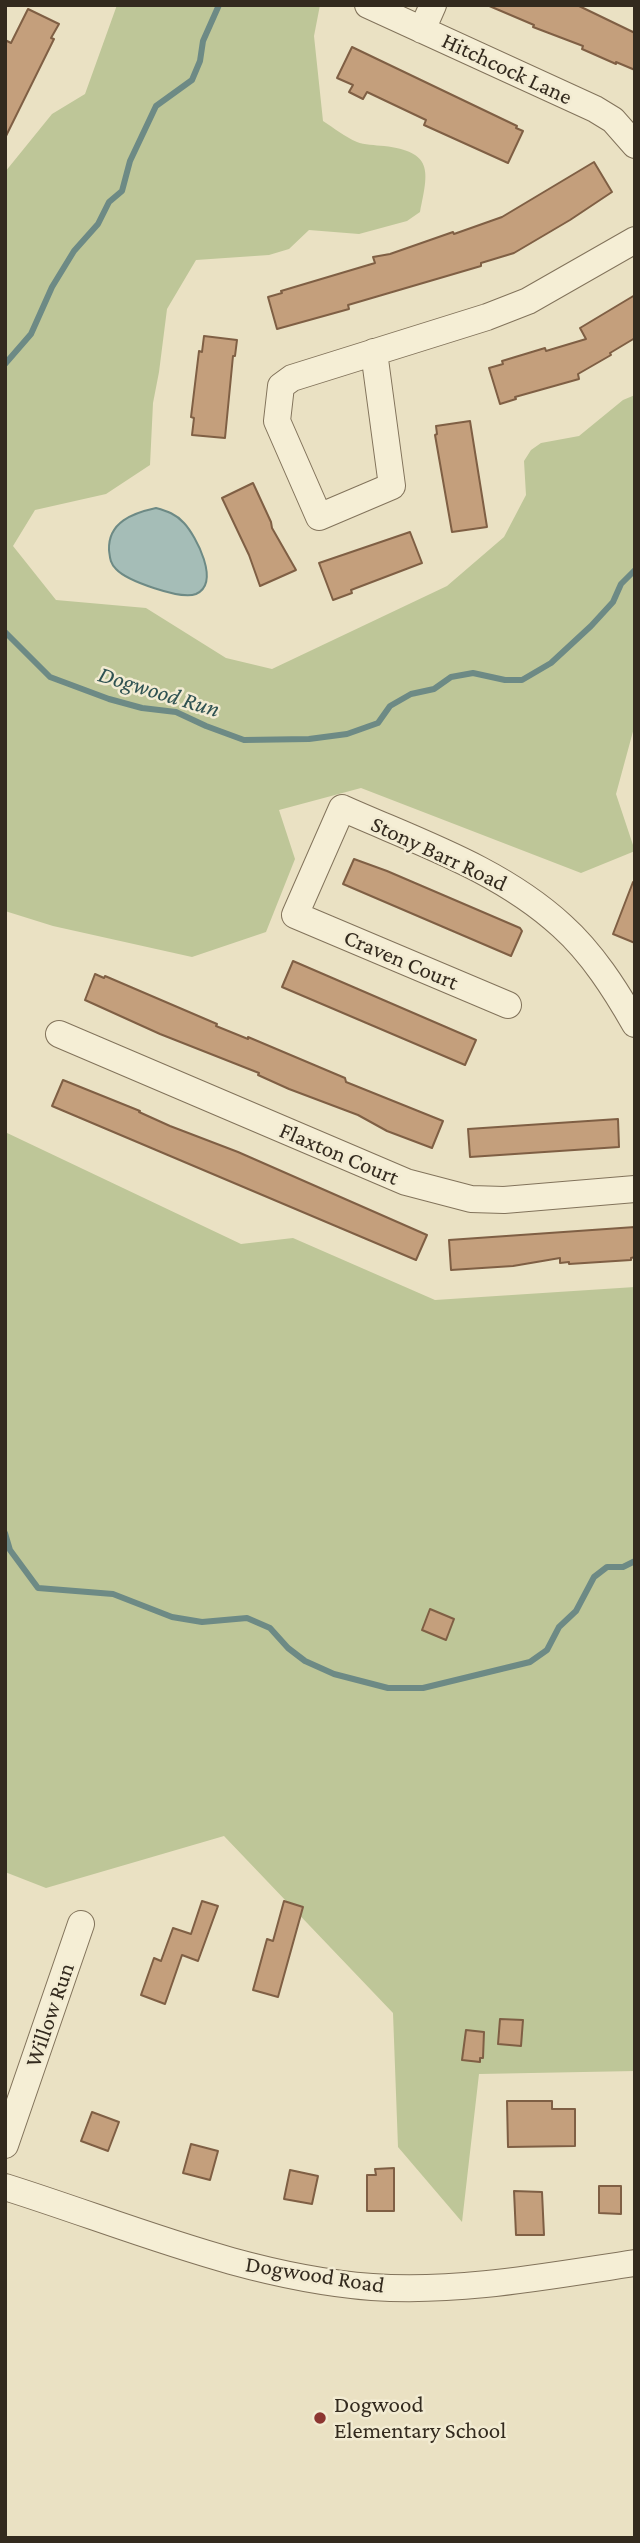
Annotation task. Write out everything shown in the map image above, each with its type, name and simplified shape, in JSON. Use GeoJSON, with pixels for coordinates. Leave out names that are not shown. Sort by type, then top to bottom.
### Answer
{"type":"FeatureCollection","features":[{"type":"Feature","properties":{"kind":"street","name":"Hitchcock Lane"},"geometry":{"type":"LineString","coordinates":[[368,5],[595,109],[613,120],[635,145]]}},
{"type":"Feature","properties":{"kind":"street"},"geometry":{"type":"LineString","coordinates":[[422,30],[433,5]]}},
{"type":"Feature","properties":{"kind":"street"},"geometry":{"type":"LineString","coordinates":[[374,352],[392,486],[319,517],[277,421],[281,386],[292,378],[374,352],[487,317],[528,301],[635,240]]}},
{"type":"Feature","properties":{"kind":"street","name":"Stony Barr Road"},"geometry":{"type":"LineString","coordinates":[[295,915],[342,808],[482,870],[526,897],[563,926],[626,994],[635,1024]]}},
{"type":"Feature","properties":{"kind":"street","name":"Craven Court"},"geometry":{"type":"LineString","coordinates":[[295,915],[508,1005]]}},
{"type":"Feature","properties":{"kind":"street","name":"Flaxton Court"},"geometry":{"type":"LineString","coordinates":[[59,1034],[406,1182],[441,1193],[471,1199],[504,1200],[635,1189]]}},
{"type":"Feature","properties":{"kind":"street","name":"Willow Run"},"geometry":{"type":"LineString","coordinates":[[5,2145],[81,1924]]}},
{"type":"Feature","properties":{"kind":"street","name":"Dogwood Road"},"geometry":{"type":"LineString","coordinates":[[5,2187],[254,2268],[330,2282],[407,2288],[464,2287],[635,2263]]}},
{"type":"Feature","properties":{"kind":"green space"},"geometry":{"type":"Polygon","coordinates":[[[117,5],[320,5],[314,36],[323,121],[357,142],[400,149],[419,158],[425,174],[423,197],[420,212],[407,221],[359,234],[309,230],[289,249],[269,255],[196,260],[167,309],[153,403],[150,465],[106,494],[35,510],[13,546],[56,600],[146,608],[226,658],[272,669],[447,586],[504,537],[526,495],[524,461],[531,450],[541,443],[579,436],[623,400],[635,395],[635,724],[616,794],[635,851],[581,873],[361,788],[279,810],[295,859],[266,932],[192,957],[53,926],[5,911],[5,172],[52,114],[85,94],[117,5]]]}},
{"type":"Feature","properties":{"kind":"green space"},"geometry":{"type":"Polygon","coordinates":[[[5,1132],[241,1244],[293,1238],[435,1300],[635,1287],[635,2071],[479,2074],[462,2222],[398,2147],[393,2013],[224,1836],[46,1888],[5,1872],[5,1132]]]}},
{"type":"Feature","properties":{"kind":"water"},"geometry":{"type":"Polygon","coordinates":[[[156,508],[181,520],[200,548],[206,580],[203,588],[196,594],[167,592],[142,584],[122,574],[111,562],[110,540],[117,526],[131,516],[156,508]]]}},
{"type":"Feature","properties":{"kind":"building"},"geometry":{"type":"Polygon","coordinates":[[[487,5],[577,5],[635,33],[635,70],[616,64],[582,49],[583,46],[533,27],[534,25],[487,5]]]}},
{"type":"Feature","properties":{"kind":"building"},"geometry":{"type":"Polygon","coordinates":[[[28,9],[59,24],[5,138],[5,40],[11,43],[28,9]]]}},
{"type":"Feature","properties":{"kind":"building"},"geometry":{"type":"Polygon","coordinates":[[[352,47],[517,126],[516,128],[523,131],[508,163],[424,125],[426,120],[367,92],[363,99],[349,92],[353,85],[337,78],[352,47]]]}},
{"type":"Feature","properties":{"kind":"building"},"geometry":{"type":"Polygon","coordinates":[[[594,162],[612,192],[514,253],[481,263],[481,266],[348,305],[349,309],[277,329],[268,297],[375,263],[373,257],[390,254],[502,217],[594,162]]]}},
{"type":"Feature","properties":{"kind":"building"},"geometry":{"type":"Polygon","coordinates":[[[635,295],[635,338],[578,374],[579,379],[515,397],[516,399],[500,404],[489,368],[503,364],[502,361],[545,348],[546,351],[586,339],[580,328],[635,295]]]}},
{"type":"Feature","properties":{"kind":"building"},"geometry":{"type":"Polygon","coordinates":[[[204,336],[237,340],[225,438],[192,435],[194,418],[191,417],[199,351],[202,352],[204,336]]]}},
{"type":"Feature","properties":{"kind":"building"},"geometry":{"type":"Polygon","coordinates":[[[470,421],[487,527],[452,532],[435,435],[436,426],[470,421]]]}},
{"type":"Feature","properties":{"kind":"building"},"geometry":{"type":"Polygon","coordinates":[[[253,483],[272,528],[296,570],[260,586],[249,555],[222,498],[253,483]]]}},
{"type":"Feature","properties":{"kind":"building"},"geometry":{"type":"Polygon","coordinates":[[[410,532],[422,563],[351,590],[352,593],[333,600],[319,563],[410,532]]]}},
{"type":"Feature","properties":{"kind":"building"},"geometry":{"type":"Polygon","coordinates":[[[354,859],[520,928],[522,931],[511,956],[343,884],[354,859]]]}},
{"type":"Feature","properties":{"kind":"building"},"geometry":{"type":"Polygon","coordinates":[[[635,882],[635,943],[613,934],[635,882]]]}},
{"type":"Feature","properties":{"kind":"building"},"geometry":{"type":"Polygon","coordinates":[[[293,961],[476,1040],[465,1065],[282,987],[293,961]]]}},
{"type":"Feature","properties":{"kind":"building"},"geometry":{"type":"Polygon","coordinates":[[[95,974],[443,1121],[432,1148],[85,1000],[95,974]]]}},
{"type":"Feature","properties":{"kind":"building"},"geometry":{"type":"Polygon","coordinates":[[[63,1080],[238,1152],[427,1235],[416,1260],[52,1106],[63,1080]]]}},
{"type":"Feature","properties":{"kind":"building"},"geometry":{"type":"Polygon","coordinates":[[[618,1119],[619,1147],[470,1157],[468,1129],[618,1119]]]}},
{"type":"Feature","properties":{"kind":"building"},"geometry":{"type":"Polygon","coordinates":[[[635,1227],[635,1257],[631,1260],[569,1264],[560,1263],[560,1258],[513,1266],[451,1270],[449,1240],[635,1227]]]}},
{"type":"Feature","properties":{"kind":"building"},"geometry":{"type":"Polygon","coordinates":[[[430,1609],[454,1619],[446,1640],[422,1630],[430,1609]]]}},
{"type":"Feature","properties":{"kind":"building"},"geometry":{"type":"Polygon","coordinates":[[[202,1901],[218,1906],[198,1961],[182,1955],[165,2004],[141,1995],[154,1958],[161,1961],[173,1928],[191,1934],[202,1901]]]}},
{"type":"Feature","properties":{"kind":"building"},"geometry":{"type":"Polygon","coordinates":[[[284,1901],[303,1907],[278,1997],[253,1990],[267,1939],[273,1941],[284,1901]]]}},
{"type":"Feature","properties":{"kind":"building"},"geometry":{"type":"Polygon","coordinates":[[[500,2019],[523,2020],[521,2046],[498,2044],[500,2019]]]}},
{"type":"Feature","properties":{"kind":"building"},"geometry":{"type":"Polygon","coordinates":[[[466,2030],[484,2032],[483,2058],[480,2058],[480,2062],[462,2060],[466,2030]]]}},
{"type":"Feature","properties":{"kind":"building"},"geometry":{"type":"Polygon","coordinates":[[[507,2101],[552,2101],[552,2109],[575,2109],[575,2146],[508,2147],[507,2101]]]}},
{"type":"Feature","properties":{"kind":"building"},"geometry":{"type":"Polygon","coordinates":[[[92,2112],[119,2122],[108,2151],[81,2141],[92,2112]]]}},
{"type":"Feature","properties":{"kind":"building"},"geometry":{"type":"Polygon","coordinates":[[[191,2144],[218,2151],[210,2180],[183,2173],[191,2144]]]}},
{"type":"Feature","properties":{"kind":"building"},"geometry":{"type":"Polygon","coordinates":[[[394,2168],[394,2211],[367,2211],[367,2175],[376,2175],[375,2169],[394,2168]]]}},
{"type":"Feature","properties":{"kind":"building"},"geometry":{"type":"Polygon","coordinates":[[[290,2170],[318,2176],[312,2204],[284,2199],[290,2170]]]}},
{"type":"Feature","properties":{"kind":"building"},"geometry":{"type":"Polygon","coordinates":[[[599,2186],[621,2186],[621,2214],[599,2213],[599,2186]]]}},
{"type":"Feature","properties":{"kind":"building"},"geometry":{"type":"Polygon","coordinates":[[[514,2191],[542,2192],[544,2235],[516,2235],[514,2191]]]}},
{"type":"Feature","properties":{"kind":"waterway"},"geometry":{"type":"LineString","coordinates":[[5,364],[31,334],[52,287],[74,251],[98,224],[109,202],[122,191],[130,161],[156,106],[192,80],[200,61],[203,41],[219,5]]}},
{"type":"Feature","properties":{"kind":"waterway","name":"Dogwood Run"},"geometry":{"type":"LineString","coordinates":[[5,632],[50,677],[109,699],[142,708],[176,712],[244,740],[309,739],[347,734],[378,723],[390,706],[411,694],[434,689],[451,677],[473,673],[505,680],[522,680],[551,663],[591,626],[613,602],[621,584],[635,570]]}},
{"type":"Feature","properties":{"kind":"waterway"},"geometry":{"type":"LineString","coordinates":[[5,1533],[10,1550],[38,1588],[113,1594],[172,1617],[202,1622],[247,1618],[270,1628],[288,1648],[305,1661],[334,1674],[388,1688],[423,1688],[530,1662],[547,1650],[559,1627],[576,1611],[594,1577],[607,1567],[623,1567],[635,1561]]}},
{"type":"Feature","properties":{"kind":"place","name":"Dogwood Elementary School"},"geometry":{"type":"Point","coordinates":[320,2418]}}]}
